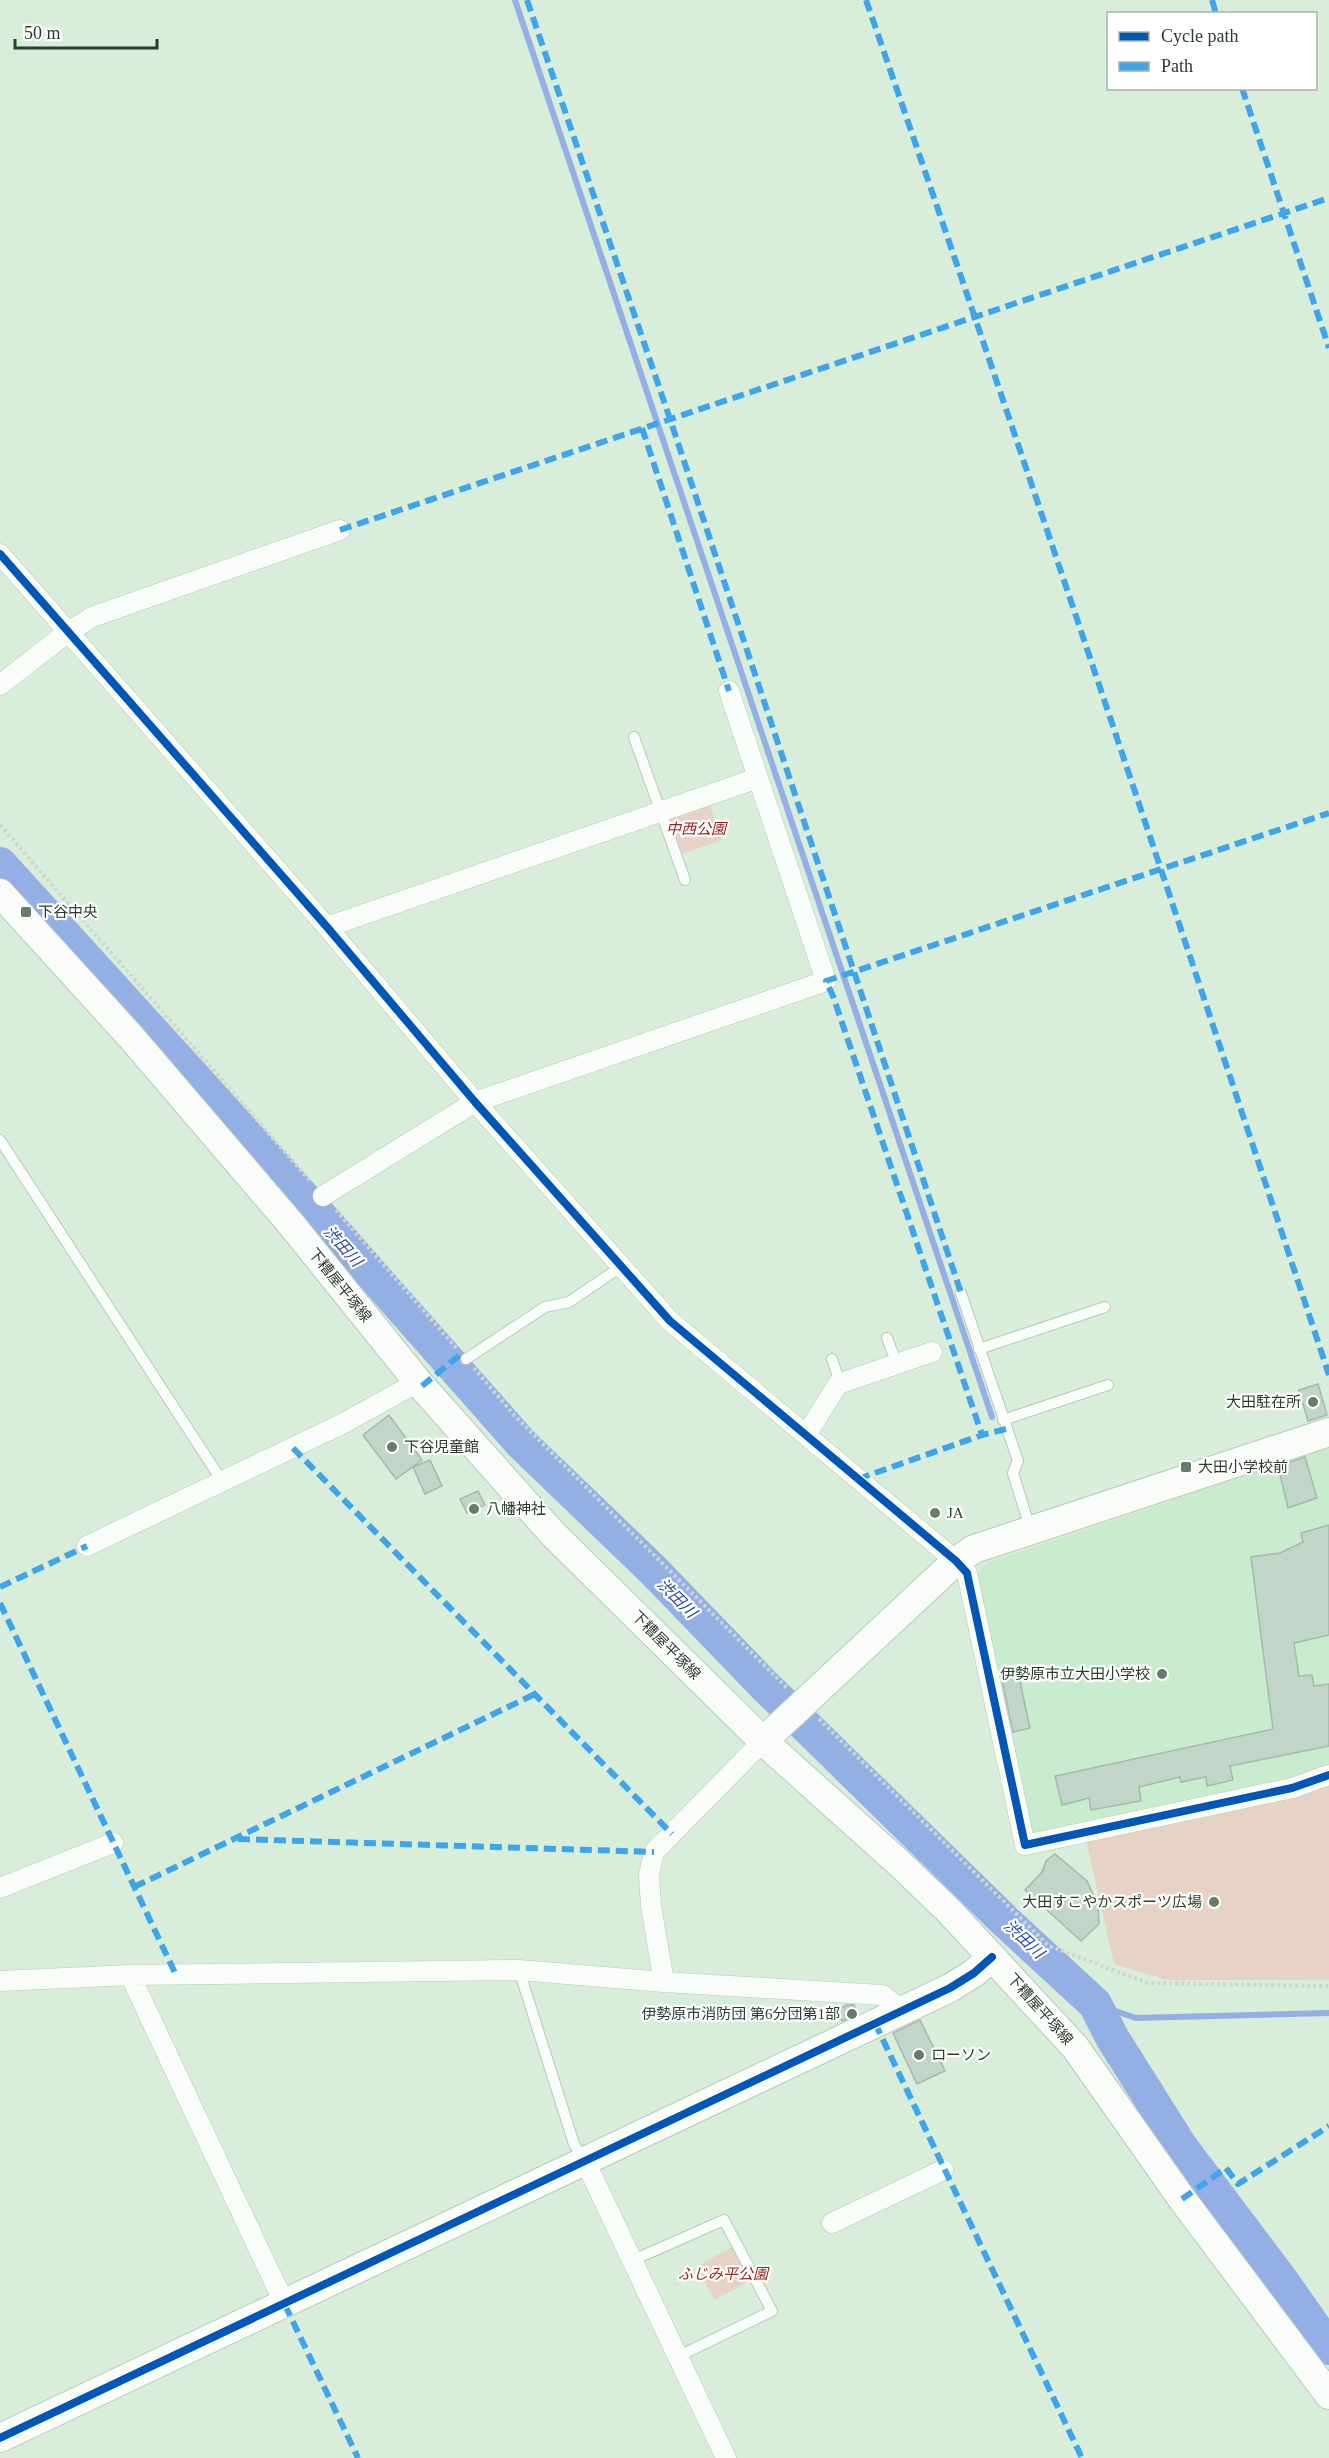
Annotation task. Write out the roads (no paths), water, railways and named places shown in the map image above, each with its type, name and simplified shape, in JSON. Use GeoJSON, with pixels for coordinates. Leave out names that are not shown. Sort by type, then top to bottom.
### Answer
{"type":"FeatureCollection","features":[{"type":"Feature","properties":{"kind":"main road","name":"下糟屋平塚線"},"geometry":{"type":"LineString","coordinates":[[8,907],[131,1038],[291,1224],[418,1382],[553,1534],[771,1734],[992,1957],[1075,2047],[1182,2199],[1329,2395]]}},
{"type":"Feature","properties":{"kind":"main road"},"geometry":{"type":"LineString","coordinates":[[771,1734],[956,1561],[974,1549],[1329,1432]]}},
{"type":"Feature","properties":{"kind":"main road"},"geometry":{"type":"LineString","coordinates":[[0,2438],[285,2305],[950,1988],[974,1973],[992,1957]]}},
{"type":"Feature","properties":{"kind":"street"},"geometry":{"type":"LineString","coordinates":[[0,685],[68,632],[92,617],[340,530]]}},
{"type":"Feature","properties":{"kind":"street"},"geometry":{"type":"LineString","coordinates":[[0,554],[327,927],[475,1102],[670,1321],[956,1561],[967,1573],[1024,1845],[1292,1788],[1329,1775]]}},
{"type":"Feature","properties":{"kind":"street"},"geometry":{"type":"LineString","coordinates":[[323,1196],[475,1102],[826,981],[729,691]]}},
{"type":"Feature","properties":{"kind":"street"},"geometry":{"type":"LineString","coordinates":[[327,927],[758,778]]}},
{"type":"Feature","properties":{"kind":"street"},"geometry":{"type":"LineString","coordinates":[[806,1435],[840,1383],[932,1352]]}},
{"type":"Feature","properties":{"kind":"street"},"geometry":{"type":"LineString","coordinates":[[87,1546],[342,1424],[418,1382]]}},
{"type":"Feature","properties":{"kind":"street"},"geometry":{"type":"LineString","coordinates":[[664,1982],[651,1906],[649,1875],[654,1852],[771,1734]]}},
{"type":"Feature","properties":{"kind":"street"},"geometry":{"type":"LineString","coordinates":[[0,1888],[113,1843]]}},
{"type":"Feature","properties":{"kind":"street"},"geometry":{"type":"LineString","coordinates":[[0,1981],[130,1976],[519,1970],[664,1982],[882,1995],[902,2010]]}},
{"type":"Feature","properties":{"kind":"street"},"geometry":{"type":"LineString","coordinates":[[130,1976],[285,2305]]}},
{"type":"Feature","properties":{"kind":"street"},"geometry":{"type":"LineString","coordinates":[[585,2161],[726,2458]]}},
{"type":"Feature","properties":{"kind":"street"},"geometry":{"type":"LineString","coordinates":[[832,2223],[943,2170]]}},
{"type":"Feature","properties":{"kind":"lane"},"geometry":{"type":"LineString","coordinates":[[634,737],[685,879]]}},
{"type":"Feature","properties":{"kind":"lane"},"geometry":{"type":"LineString","coordinates":[[0,1140],[222,1481]]}},
{"type":"Feature","properties":{"kind":"lane"},"geometry":{"type":"LineString","coordinates":[[466,1359],[545,1307],[569,1302],[622,1266]]}},
{"type":"Feature","properties":{"kind":"lane"},"geometry":{"type":"LineString","coordinates":[[961,1293],[1018,1461],[1013,1473],[1031,1531]]}},
{"type":"Feature","properties":{"kind":"lane"},"geometry":{"type":"LineString","coordinates":[[979,1349],[1105,1307]]}},
{"type":"Feature","properties":{"kind":"lane"},"geometry":{"type":"LineString","coordinates":[[887,1338],[897,1364]]}},
{"type":"Feature","properties":{"kind":"lane"},"geometry":{"type":"LineString","coordinates":[[832,1359],[840,1383]]}},
{"type":"Feature","properties":{"kind":"lane"},"geometry":{"type":"LineString","coordinates":[[1003,1420],[1108,1384]]}},
{"type":"Feature","properties":{"kind":"lane"},"geometry":{"type":"LineString","coordinates":[[519,1970],[574,2144],[585,2161]]}},
{"type":"Feature","properties":{"kind":"lane"},"geometry":{"type":"LineString","coordinates":[[633,2260],[724,2220],[772,2311],[679,2356]]}},
{"type":"Feature","properties":{"kind":"waterway"},"geometry":{"type":"LineString","coordinates":[[515,0],[992,1417]]}},
{"type":"Feature","properties":{"kind":"waterway","name":"渋田川"},"geometry":{"type":"LineString","coordinates":[[0,864],[332,1229],[521,1443],[654,1571],[764,1685],[1004,1920],[1095,2004],[1113,2039],[1181,2147],[1282,2281],[1329,2348]]}},
{"type":"Feature","properties":{"kind":"waterway"},"geometry":{"type":"LineString","coordinates":[[1095,2004],[1136,2018],[1329,2013]]}},
{"type":"Feature","properties":{"kind":"place","name":"下谷中央"},"geometry":{"type":"Point","coordinates":[26,912]}},
{"type":"Feature","properties":{"kind":"place","name":"大田駐在所"},"geometry":{"type":"Point","coordinates":[1313,1402]}},
{"type":"Feature","properties":{"kind":"place","name":"下谷児童館"},"geometry":{"type":"Point","coordinates":[392,1447]}},
{"type":"Feature","properties":{"kind":"place","name":"大田小学校前"},"geometry":{"type":"Point","coordinates":[1186,1467]}},
{"type":"Feature","properties":{"kind":"place","name":"八幡神社"},"geometry":{"type":"Point","coordinates":[474,1509]}},
{"type":"Feature","properties":{"kind":"place","name":"JA"},"geometry":{"type":"Point","coordinates":[935,1513]}},
{"type":"Feature","properties":{"kind":"place","name":"伊勢原市立大田小学校"},"geometry":{"type":"Point","coordinates":[1162,1674]}},
{"type":"Feature","properties":{"kind":"place","name":"大田すこやかスポーツ広場"},"geometry":{"type":"Point","coordinates":[1214,1902]}},
{"type":"Feature","properties":{"kind":"place","name":"伊勢原市消防団 第6分団第1部"},"geometry":{"type":"Point","coordinates":[852,2014]}},
{"type":"Feature","properties":{"kind":"place","name":"ローソン"},"geometry":{"type":"Point","coordinates":[919,2055]}},
{"type":"Feature","properties":{"kind":"park label","name":"中西公園"},"geometry":{"type":"Point","coordinates":[696,829]}},
{"type":"Feature","properties":{"kind":"park label","name":"ふじみ平公園"},"geometry":{"type":"Point","coordinates":[723,2274]}}]}
